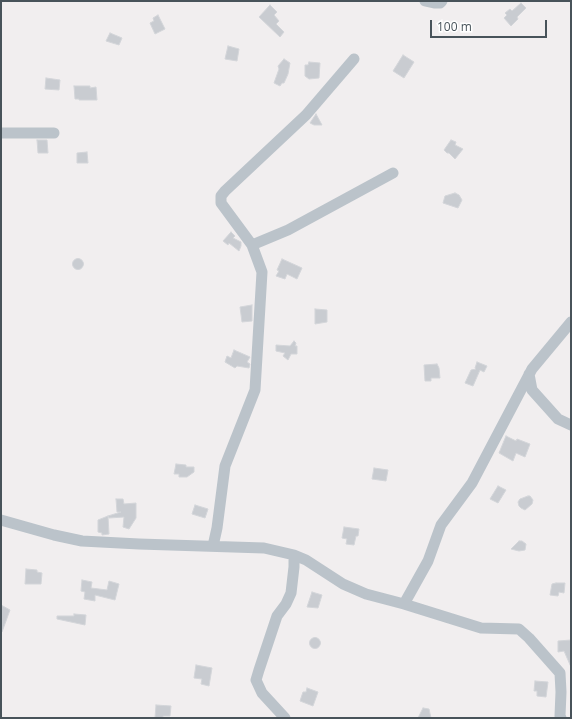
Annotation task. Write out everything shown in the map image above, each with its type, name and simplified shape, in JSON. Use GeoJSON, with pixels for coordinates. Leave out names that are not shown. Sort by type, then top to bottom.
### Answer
{"type":"FeatureCollection","features":[{"type":"Feature","properties":{"kind":"street"},"geometry":{"type":"LineString","coordinates":[[425,1],[440,3],[442,1]]}},
{"type":"Feature","properties":{"kind":"street"},"geometry":{"type":"LineString","coordinates":[[213,546],[217,528],[225,466],[255,390],[262,272],[252,245],[221,203],[221,196],[306,115],[354,59]]}},
{"type":"Feature","properties":{"kind":"street"},"geometry":{"type":"LineString","coordinates":[[1,133],[54,133]]}},
{"type":"Feature","properties":{"kind":"street"},"geometry":{"type":"LineString","coordinates":[[252,245],[288,230],[393,173]]}},
{"type":"Feature","properties":{"kind":"street"},"geometry":{"type":"LineString","coordinates":[[404,604],[428,561],[441,525],[472,483],[529,374],[571,322]]}},
{"type":"Feature","properties":{"kind":"street"},"geometry":{"type":"LineString","coordinates":[[529,374],[532,390],[558,420],[571,425]]}},
{"type":"Feature","properties":{"kind":"street"},"geometry":{"type":"LineString","coordinates":[[1,520],[54,535],[82,541],[264,548],[294,555],[306,560],[342,584],[366,594],[481,628],[519,629],[560,673],[561,718]]}},
{"type":"Feature","properties":{"kind":"street"},"geometry":{"type":"LineString","coordinates":[[285,718],[262,693],[256,680],[277,616],[286,604],[291,592],[294,555]]}},
{"type":"Feature","properties":{"kind":"building"},"geometry":{"type":"Polygon","coordinates":[[[521,3],[526,8],[511,26],[504,18],[507,15],[505,13],[510,9],[512,11],[521,3]]]}},
{"type":"Feature","properties":{"kind":"building"},"geometry":{"type":"Polygon","coordinates":[[[270,5],[277,12],[274,15],[279,21],[276,24],[284,32],[280,37],[259,17],[270,5]]]}},
{"type":"Feature","properties":{"kind":"building"},"geometry":{"type":"Polygon","coordinates":[[[158,15],[165,29],[155,34],[150,23],[154,21],[153,18],[158,15]]]}},
{"type":"Feature","properties":{"kind":"building"},"geometry":{"type":"Polygon","coordinates":[[[110,33],[122,38],[119,45],[106,41],[110,33]]]}},
{"type":"Feature","properties":{"kind":"building"},"geometry":{"type":"Polygon","coordinates":[[[228,46],[239,49],[237,61],[225,59],[228,46]]]}},
{"type":"Feature","properties":{"kind":"building"},"geometry":{"type":"Polygon","coordinates":[[[403,55],[414,62],[404,78],[393,71],[403,55]]]}},
{"type":"Feature","properties":{"kind":"building"},"geometry":{"type":"Polygon","coordinates":[[[284,59],[290,63],[288,74],[284,83],[280,86],[274,83],[279,69],[278,66],[284,59]]]}},
{"type":"Feature","properties":{"kind":"building"},"geometry":{"type":"Polygon","coordinates":[[[309,62],[320,63],[319,78],[309,79],[305,76],[305,65],[308,65],[309,62]]]}},
{"type":"Feature","properties":{"kind":"building"},"geometry":{"type":"Polygon","coordinates":[[[46,78],[60,80],[59,90],[45,89],[46,78]]]}},
{"type":"Feature","properties":{"kind":"building"},"geometry":{"type":"Polygon","coordinates":[[[74,86],[90,86],[90,88],[96,87],[97,100],[75,99],[74,86]]]}},
{"type":"Feature","properties":{"kind":"building"},"geometry":{"type":"Polygon","coordinates":[[[316,114],[322,125],[314,125],[310,123],[316,114]]]}},
{"type":"Feature","properties":{"kind":"building"},"geometry":{"type":"Polygon","coordinates":[[[37,140],[47,140],[48,153],[38,153],[37,140]]]}},
{"type":"Feature","properties":{"kind":"building"},"geometry":{"type":"Polygon","coordinates":[[[451,140],[456,142],[455,145],[463,149],[455,159],[444,150],[451,140]]]}},
{"type":"Feature","properties":{"kind":"building"},"geometry":{"type":"Polygon","coordinates":[[[87,152],[88,163],[77,163],[77,153],[87,152]]]}},
{"type":"Feature","properties":{"kind":"building"},"geometry":{"type":"Polygon","coordinates":[[[455,193],[459,195],[462,200],[458,208],[443,203],[445,196],[455,193]]]}},
{"type":"Feature","properties":{"kind":"building"},"geometry":{"type":"Polygon","coordinates":[[[231,232],[235,236],[233,238],[241,242],[239,251],[229,243],[228,245],[223,241],[231,232]]]}},
{"type":"Feature","properties":{"kind":"building"},"geometry":{"type":"Polygon","coordinates":[[[76,259],[80,259],[82,260],[82,268],[76,269],[73,266],[73,262],[76,259]]]}},
{"type":"Feature","properties":{"kind":"building"},"geometry":{"type":"Polygon","coordinates":[[[282,259],[302,268],[297,279],[287,274],[285,279],[276,276],[282,259]]]}},
{"type":"Feature","properties":{"kind":"building"},"geometry":{"type":"Polygon","coordinates":[[[252,305],[252,321],[242,322],[240,307],[252,305]]]}},
{"type":"Feature","properties":{"kind":"building"},"geometry":{"type":"Polygon","coordinates":[[[315,309],[327,310],[327,322],[315,324],[315,309]]]}},
{"type":"Feature","properties":{"kind":"building"},"geometry":{"type":"Polygon","coordinates":[[[294,341],[296,343],[295,346],[297,346],[297,354],[291,354],[288,360],[283,356],[285,353],[276,351],[276,345],[290,346],[294,341]]]}},
{"type":"Feature","properties":{"kind":"building"},"geometry":{"type":"Polygon","coordinates":[[[234,350],[250,357],[247,362],[250,364],[249,368],[237,366],[235,368],[225,362],[227,356],[231,358],[234,350]]]}},
{"type":"Feature","properties":{"kind":"building"},"geometry":{"type":"Polygon","coordinates":[[[477,362],[487,366],[484,372],[480,370],[473,386],[465,383],[471,370],[476,369],[477,362]]]}},
{"type":"Feature","properties":{"kind":"building"},"geometry":{"type":"Polygon","coordinates":[[[437,364],[440,378],[431,378],[431,381],[425,381],[424,365],[437,364]]]}},
{"type":"Feature","properties":{"kind":"building"},"geometry":{"type":"Polygon","coordinates":[[[506,436],[516,441],[517,439],[530,444],[525,457],[516,453],[513,461],[499,453],[506,436]]]}},
{"type":"Feature","properties":{"kind":"building"},"geometry":{"type":"Polygon","coordinates":[[[176,464],[186,465],[186,467],[194,467],[194,472],[187,477],[179,477],[179,474],[174,474],[176,464]]]}},
{"type":"Feature","properties":{"kind":"building"},"geometry":{"type":"Polygon","coordinates":[[[374,468],[388,470],[386,481],[372,479],[374,468]]]}},
{"type":"Feature","properties":{"kind":"building"},"geometry":{"type":"Polygon","coordinates":[[[498,486],[506,490],[498,503],[490,499],[498,486]]]}},
{"type":"Feature","properties":{"kind":"building"},"geometry":{"type":"Polygon","coordinates":[[[530,496],[533,500],[532,504],[525,510],[519,506],[518,502],[520,499],[530,496]]]}},
{"type":"Feature","properties":{"kind":"building"},"geometry":{"type":"Polygon","coordinates":[[[116,499],[123,499],[124,504],[136,503],[136,518],[129,529],[123,527],[124,517],[109,518],[108,516],[121,512],[117,512],[116,499]]]}},
{"type":"Feature","properties":{"kind":"building"},"geometry":{"type":"Polygon","coordinates":[[[195,505],[208,509],[205,518],[192,514],[195,505]]]}},
{"type":"Feature","properties":{"kind":"building"},"geometry":{"type":"Polygon","coordinates":[[[108,516],[109,534],[102,535],[102,533],[98,532],[98,520],[108,516]]]}},
{"type":"Feature","properties":{"kind":"building"},"geometry":{"type":"Polygon","coordinates":[[[344,527],[359,529],[354,545],[346,544],[347,539],[342,538],[344,527]]]}},
{"type":"Feature","properties":{"kind":"building"},"geometry":{"type":"Polygon","coordinates":[[[519,541],[526,544],[525,550],[519,551],[511,549],[519,541]]]}},
{"type":"Feature","properties":{"kind":"building"},"geometry":{"type":"Polygon","coordinates":[[[26,569],[37,570],[37,572],[42,573],[41,584],[25,584],[26,569]]]}},
{"type":"Feature","properties":{"kind":"building"},"geometry":{"type":"Polygon","coordinates":[[[82,580],[92,582],[91,588],[107,590],[109,581],[119,584],[115,600],[95,595],[95,601],[84,599],[85,592],[81,591],[82,580]]]}},
{"type":"Feature","properties":{"kind":"building"},"geometry":{"type":"Polygon","coordinates":[[[565,583],[564,593],[559,592],[558,596],[550,595],[552,584],[565,583]]]}},
{"type":"Feature","properties":{"kind":"building"},"geometry":{"type":"Polygon","coordinates":[[[312,592],[322,595],[318,608],[307,607],[312,592]]]}},
{"type":"Feature","properties":{"kind":"building"},"geometry":{"type":"Polygon","coordinates":[[[1,605],[10,610],[2,632],[1,632],[1,605]]]}},
{"type":"Feature","properties":{"kind":"building"},"geometry":{"type":"Polygon","coordinates":[[[74,614],[86,615],[85,625],[57,619],[57,616],[74,616],[74,614]]]}},
{"type":"Feature","properties":{"kind":"building"},"geometry":{"type":"Polygon","coordinates":[[[315,637],[319,639],[321,643],[319,647],[315,649],[311,647],[309,643],[311,639],[315,637]]]}},
{"type":"Feature","properties":{"kind":"building"},"geometry":{"type":"Polygon","coordinates":[[[571,640],[571,667],[564,651],[558,652],[558,641],[571,640]]]}},
{"type":"Feature","properties":{"kind":"building"},"geometry":{"type":"Polygon","coordinates":[[[196,665],[212,668],[209,686],[201,684],[202,679],[194,678],[196,665]]]}},
{"type":"Feature","properties":{"kind":"building"},"geometry":{"type":"Polygon","coordinates":[[[535,681],[548,682],[546,697],[537,696],[537,691],[534,691],[535,681]]]}},
{"type":"Feature","properties":{"kind":"building"},"geometry":{"type":"Polygon","coordinates":[[[307,688],[318,692],[313,706],[300,701],[303,692],[306,692],[307,688]]]}},
{"type":"Feature","properties":{"kind":"building"},"geometry":{"type":"Polygon","coordinates":[[[156,705],[171,706],[170,716],[155,718],[156,705]]]}},
{"type":"Feature","properties":{"kind":"building"},"geometry":{"type":"Polygon","coordinates":[[[423,708],[429,709],[431,718],[418,718],[423,708]]]}}]}
